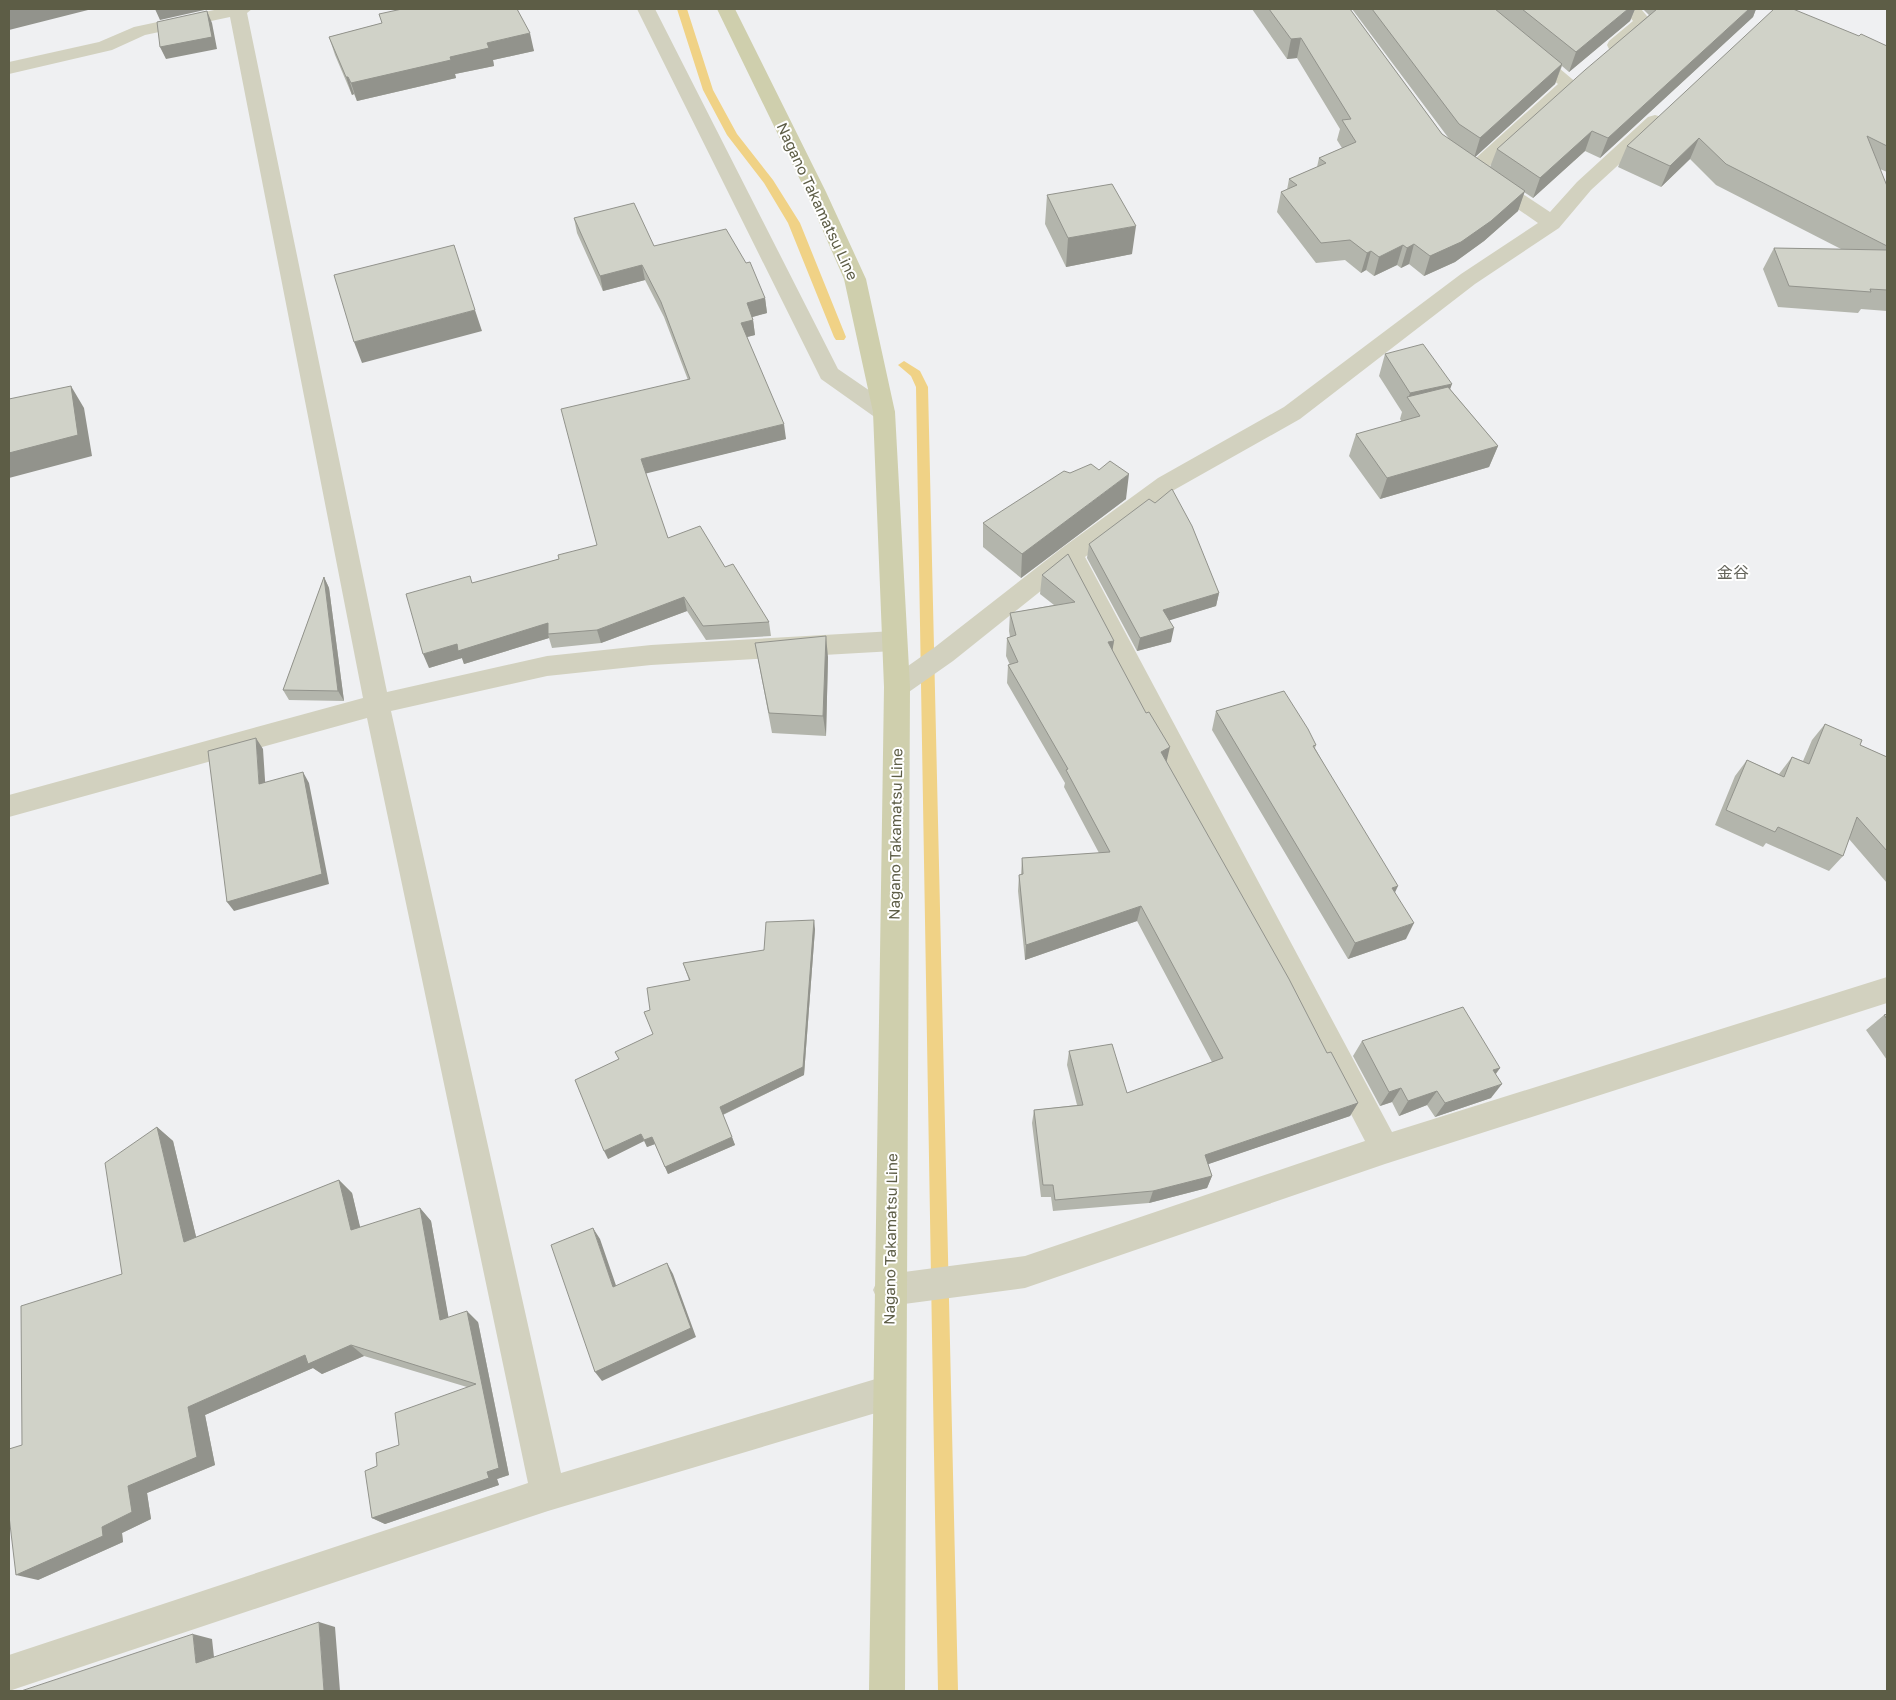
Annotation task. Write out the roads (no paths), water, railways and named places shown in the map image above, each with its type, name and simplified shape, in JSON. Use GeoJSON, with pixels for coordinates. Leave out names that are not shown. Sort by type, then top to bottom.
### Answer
{"type":"FeatureCollection","features":[{"type":"Feature","properties":{"kind":"main road","name":"Nagano Takamatsu Line"},"geometry":{"type":"LineString","coordinates":[[726,9],[816,192],[855,279],[884,412],[894,640],[907,680],[902,1288],[889,1392],[886,1691]]}},
{"type":"Feature","properties":{"kind":"street"},"geometry":{"type":"LineString","coordinates":[[9,68],[105,46],[140,30],[239,9],[377,705],[548,1494]]}},
{"type":"Feature","properties":{"kind":"street"},"geometry":{"type":"LineString","coordinates":[[646,9],[829,374],[884,412]]}},
{"type":"Feature","properties":{"kind":"street"},"geometry":{"type":"LineString","coordinates":[[1478,9],[1569,84]]}},
{"type":"Feature","properties":{"kind":"street"},"geometry":{"type":"LineString","coordinates":[[1606,53],[1643,22],[1632,9]]}},
{"type":"Feature","properties":{"kind":"street"},"geometry":{"type":"LineString","coordinates":[[1552,223],[1467,165],[1584,72]]}},
{"type":"Feature","properties":{"kind":"street"},"geometry":{"type":"LineString","coordinates":[[907,680],[944,654],[1071,554],[1166,484],[1292,413],[1468,279],[1552,223],[1584,186],[1671,105]]}},
{"type":"Feature","properties":{"kind":"street"},"geometry":{"type":"LineString","coordinates":[[1071,554],[1386,1149]]}},
{"type":"Feature","properties":{"kind":"street"},"geometry":{"type":"LineString","coordinates":[[9,806],[377,705],[469,682],[547,666],[651,654],[894,640]]}},
{"type":"Feature","properties":{"kind":"street"},"geometry":{"type":"LineString","coordinates":[[902,1288],[1025,1272],[1386,1149],[1887,990]]}},
{"type":"Feature","properties":{"kind":"street"},"geometry":{"type":"LineString","coordinates":[[9,1673],[548,1494],[889,1392]]}},
{"type":"Feature","properties":{"kind":"waterway"},"geometry":{"type":"LineString","coordinates":[[682,9],[708,90],[732,135],[769,182],[794,223],[840,337]]}},
{"type":"Feature","properties":{"kind":"waterway"},"geometry":{"type":"LineString","coordinates":[[904,365],[916,374],[922,387],[948,1691]]}},
{"type":"Feature","properties":{"kind":"district","name":"金谷"},"geometry":{"type":"Point","coordinates":[1733,572]}}]}
